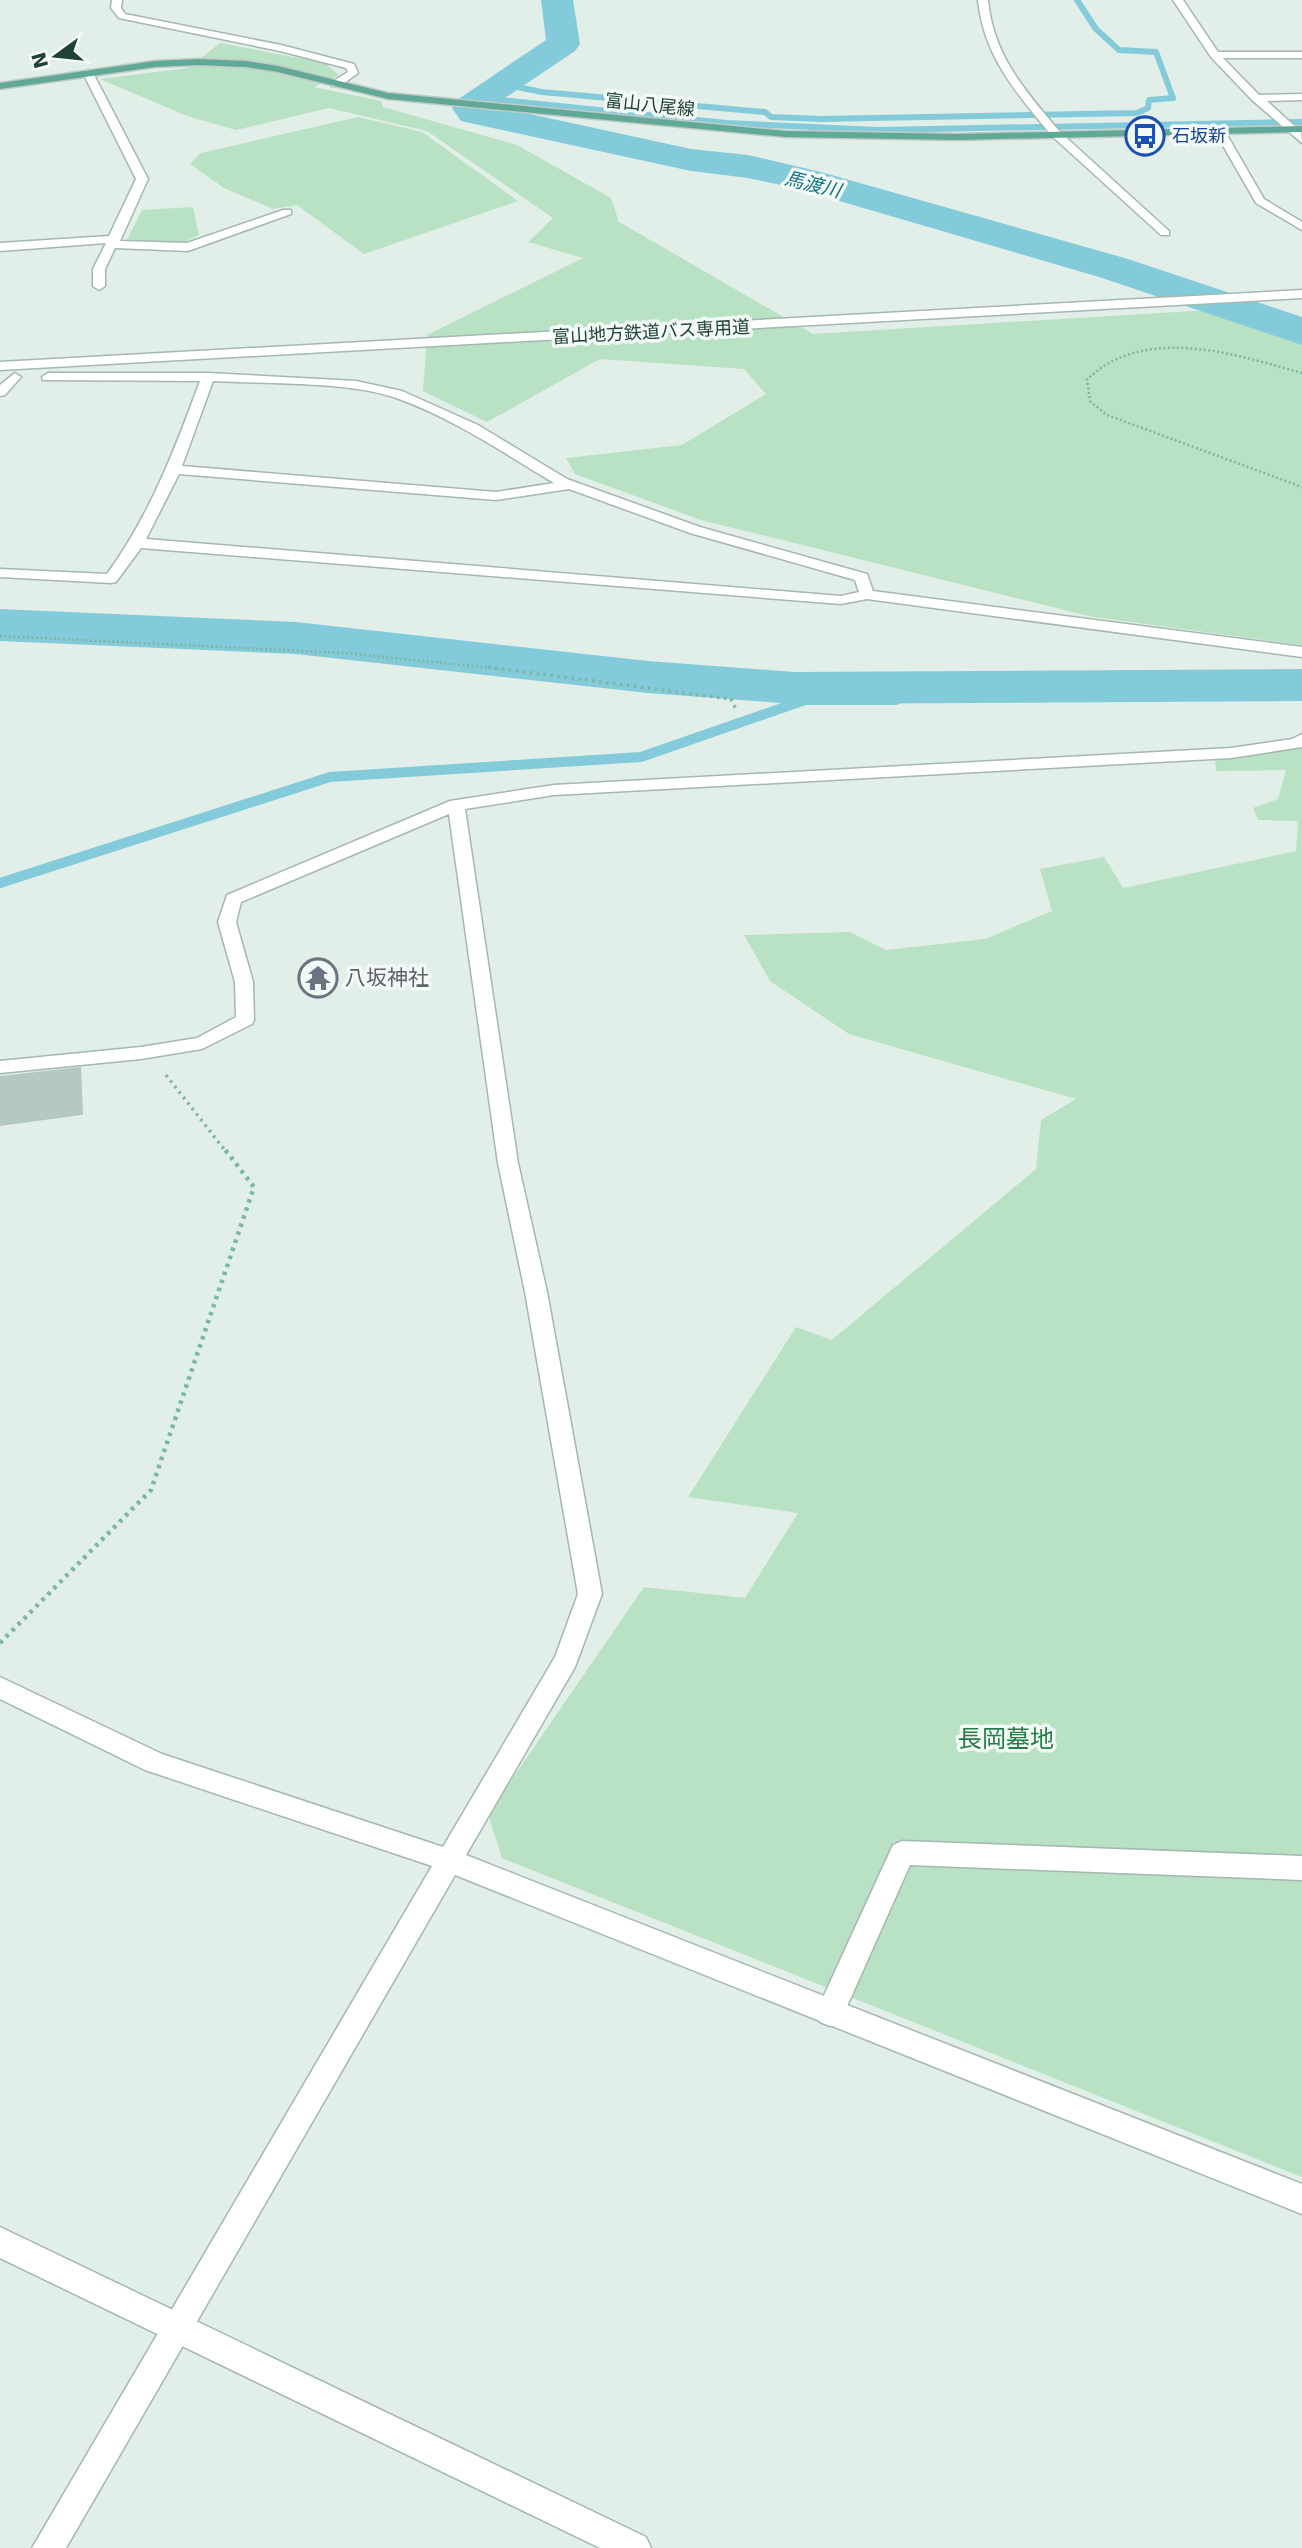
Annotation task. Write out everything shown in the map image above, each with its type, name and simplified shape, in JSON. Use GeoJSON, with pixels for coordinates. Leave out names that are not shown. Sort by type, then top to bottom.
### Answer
{"type":"FeatureCollection","features":[{"type":"Feature","properties":{"kind":"main road","name":"富山八尾線"},"geometry":{"type":"LineString","coordinates":[[0,86],[155,64],[198,62],[246,64],[388,96],[786,134],[900,138],[1298,129]]}},
{"type":"Feature","properties":{"kind":"street"},"geometry":{"type":"LineString","coordinates":[[117,0],[116,8],[122,16],[319,56],[350,65],[353,73],[336,84]]}},
{"type":"Feature","properties":{"kind":"street"},"geometry":{"type":"LineString","coordinates":[[983,0],[989,43],[1011,79],[1056,134],[1165,233]]}},
{"type":"Feature","properties":{"kind":"street"},"geometry":{"type":"LineString","coordinates":[[1178,0],[1215,55],[1256,98],[1298,129],[1302,140]]}},
{"type":"Feature","properties":{"kind":"street"},"geometry":{"type":"LineString","coordinates":[[1215,55],[1302,55]]}},
{"type":"Feature","properties":{"kind":"street"},"geometry":{"type":"LineString","coordinates":[[88,74],[142,179],[99,270],[99,286]]}},
{"type":"Feature","properties":{"kind":"street"},"geometry":{"type":"LineString","coordinates":[[1256,98],[1302,97]]}},
{"type":"Feature","properties":{"kind":"street"},"geometry":{"type":"LineString","coordinates":[[1219,130],[1259,201],[1302,227]]}},
{"type":"Feature","properties":{"kind":"street"},"geometry":{"type":"LineString","coordinates":[[0,247],[113,242],[188,247],[287,212]]}},
{"type":"Feature","properties":{"kind":"street","name":"富山地方鉄道バス専用道"},"geometry":{"type":"LineString","coordinates":[[0,366],[469,342],[1302,293]]}},
{"type":"Feature","properties":{"kind":"street"},"geometry":{"type":"LineString","coordinates":[[0,377],[208,377],[356,385],[401,395],[473,428],[569,485],[695,530],[862,577],[867,595]]}},
{"type":"Feature","properties":{"kind":"street"},"geometry":{"type":"LineString","coordinates":[[0,392],[15,377]]}},
{"type":"Feature","properties":{"kind":"street"},"geometry":{"type":"LineString","coordinates":[[0,573],[111,579],[137,543],[174,469],[208,377]]}},
{"type":"Feature","properties":{"kind":"street"},"geometry":{"type":"LineString","coordinates":[[174,469],[496,496],[569,485]]}},
{"type":"Feature","properties":{"kind":"street"},"geometry":{"type":"LineString","coordinates":[[137,543],[841,600],[867,595],[1302,652]]}},
{"type":"Feature","properties":{"kind":"street"},"geometry":{"type":"LineString","coordinates":[[0,1067],[148,1052],[202,1043],[245,1020],[244,982],[228,922],[233,899],[456,805],[554,790],[1231,753],[1297,743],[1302,739]]}},
{"type":"Feature","properties":{"kind":"street"},"geometry":{"type":"LineString","coordinates":[[48,2548],[566,1660],[590,1594],[536,1292],[508,1163],[456,805]]}},
{"type":"Feature","properties":{"kind":"street"},"geometry":{"type":"LineString","coordinates":[[0,1688],[154,1762],[448,1860],[1302,2199]]}},
{"type":"Feature","properties":{"kind":"street"},"geometry":{"type":"LineString","coordinates":[[830,2013],[902,1853],[1302,1868]]}},
{"type":"Feature","properties":{"kind":"street"},"geometry":{"type":"LineString","coordinates":[[0,2242],[635,2548]]}},
{"type":"Feature","properties":{"kind":"path"},"geometry":{"type":"LineString","coordinates":[[1302,373],[1227,352],[1170,350],[1118,358],[1102,365],[1087,379],[1090,401],[1107,415],[1302,487]]}},
{"type":"Feature","properties":{"kind":"path"},"geometry":{"type":"LineString","coordinates":[[0,636],[345,653],[464,664],[731,699],[736,709]]}},
{"type":"Feature","properties":{"kind":"path"},"geometry":{"type":"LineString","coordinates":[[0,1643],[151,1490],[254,1187],[148,1052]]}},
{"type":"Feature","properties":{"kind":"green space"},"geometry":{"type":"Polygon","coordinates":[[[220,43],[325,63],[339,75],[314,87],[381,101],[383,107],[517,145],[611,198],[619,222],[813,334],[1209,310],[1302,340],[1302,645],[1093,617],[701,520],[575,474],[566,458],[682,445],[766,394],[744,369],[600,359],[487,422],[423,391],[427,335],[583,258],[528,242],[553,218],[427,131],[329,108],[236,130],[187,116],[100,79],[188,68],[220,43]]]}},
{"type":"Feature","properties":{"kind":"green space"},"geometry":{"type":"Polygon","coordinates":[[[358,117],[422,132],[518,201],[364,254],[297,205],[273,209],[224,188],[190,164],[201,153],[358,117]]]}},
{"type":"Feature","properties":{"kind":"green space"},"geometry":{"type":"Polygon","coordinates":[[[193,207],[199,235],[182,243],[126,242],[142,210],[193,207]]]}},
{"type":"Feature","properties":{"kind":"green space","name":"長岡墓地"},"geometry":{"type":"Polygon","coordinates":[[[1302,747],[1302,2177],[502,1858],[488,1814],[644,1587],[745,1598],[798,1513],[688,1497],[796,1327],[832,1340],[1036,1169],[1041,1120],[1076,1099],[849,1034],[770,981],[744,935],[850,932],[886,950],[985,939],[1052,911],[1040,869],[1104,857],[1123,888],[1296,851],[1298,821],[1258,820],[1253,808],[1278,799],[1286,770],[1216,771],[1215,758],[1302,747]]]}},
{"type":"Feature","properties":{"kind":"building"},"geometry":{"type":"Polygon","coordinates":[[[80,1068],[82,1114],[0,1125],[0,1077],[80,1068]]]}},
{"type":"Feature","properties":{"kind":"waterway","name":"馬渡川"},"geometry":{"type":"LineString","coordinates":[[557,0],[563,44],[481,98],[470,108],[474,113],[691,160],[719,162],[807,180],[1114,268],[1302,332]]}},
{"type":"Feature","properties":{"kind":"waterway"},"geometry":{"type":"LineString","coordinates":[[502,84],[542,92],[765,112],[771,117],[821,119],[1137,113],[1148,108],[1149,100],[1173,98],[1156,52],[1119,50],[1096,29],[1077,0]]}},
{"type":"Feature","properties":{"kind":"waterway"},"geometry":{"type":"LineString","coordinates":[[481,98],[726,123],[878,130],[1302,122]]}},
{"type":"Feature","properties":{"kind":"waterway"},"geometry":{"type":"LineString","coordinates":[[0,625],[296,638],[648,677],[794,688],[1302,685]]}},
{"type":"Feature","properties":{"kind":"waterway"},"geometry":{"type":"LineString","coordinates":[[0,883],[330,777],[641,757],[805,700],[896,700],[896,686]]}},
{"type":"Feature","properties":{"kind":"place","name":"石坂新"},"geometry":{"type":"Point","coordinates":[1145,136]}},
{"type":"Feature","properties":{"kind":"place","name":"八坂神社"},"geometry":{"type":"Point","coordinates":[318,978]}}]}
